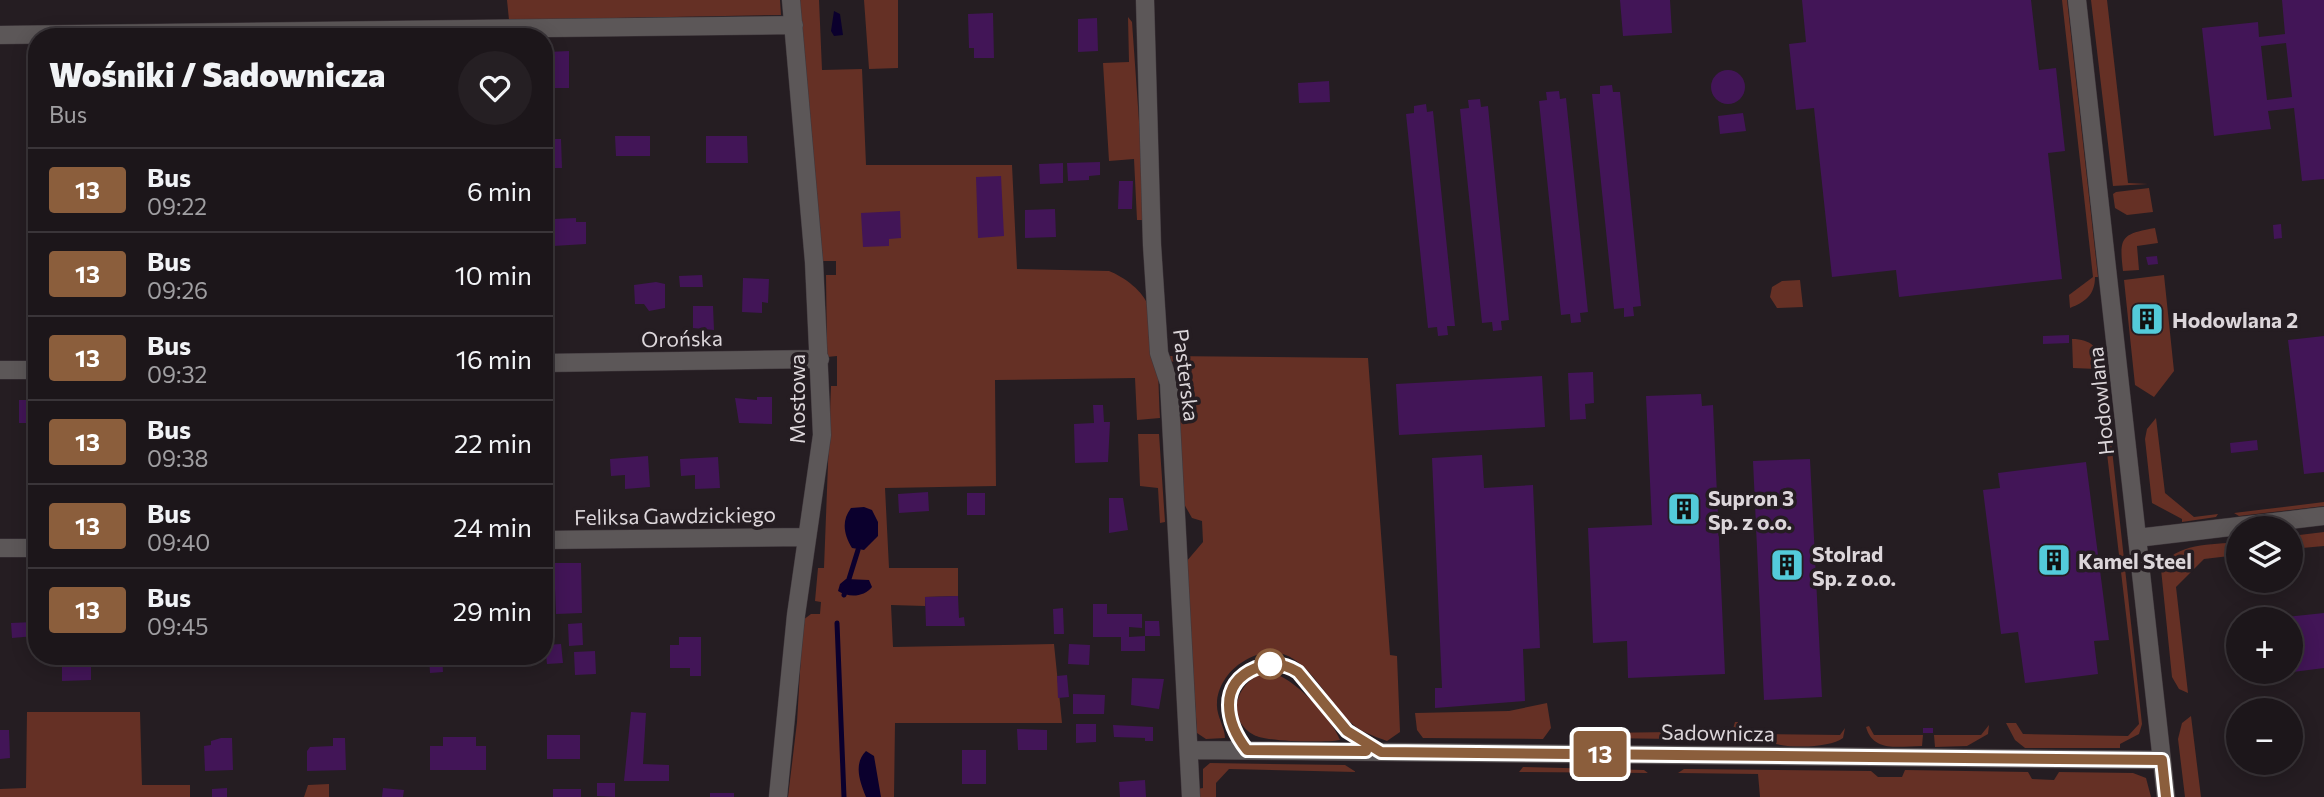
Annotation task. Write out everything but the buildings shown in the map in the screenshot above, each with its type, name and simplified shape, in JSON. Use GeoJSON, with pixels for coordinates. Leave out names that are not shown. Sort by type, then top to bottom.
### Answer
{"type":"FeatureCollection","features":[{"type":"Feature","properties":{"kind":"street","name":"Mostowa"},"geometry":{"type":"LineString","coordinates":[[778,797],[806,537],[822,435],[820,359],[791,0]]}},
{"type":"Feature","properties":{"kind":"street","name":"Pasterska"},"geometry":{"type":"LineString","coordinates":[[1145,0],[1152,245],[1159,354],[1169,383],[1191,797]]}},
{"type":"Feature","properties":{"kind":"street","name":"Hodowlana"},"geometry":{"type":"LineString","coordinates":[[2077,0],[2166,797]]}},
{"type":"Feature","properties":{"kind":"street"},"geometry":{"type":"LineString","coordinates":[[553,28],[793,25]]}},
{"type":"Feature","properties":{"kind":"street"},"geometry":{"type":"LineString","coordinates":[[0,35],[28,35]]}},
{"type":"Feature","properties":{"kind":"street","name":"Orońska"},"geometry":{"type":"LineString","coordinates":[[553,363],[820,359]]}},
{"type":"Feature","properties":{"kind":"street"},"geometry":{"type":"LineString","coordinates":[[0,370],[28,370]]}},
{"type":"Feature","properties":{"kind":"street"},"geometry":{"type":"LineString","coordinates":[[2137,538],[2324,516]]}},
{"type":"Feature","properties":{"kind":"street","name":"Feliksa Gawdzickiego"},"geometry":{"type":"LineString","coordinates":[[553,540],[806,537]]}},
{"type":"Feature","properties":{"kind":"street"},"geometry":{"type":"LineString","coordinates":[[0,548],[28,548]]}},
{"type":"Feature","properties":{"kind":"street","name":"Sadownicza"},"geometry":{"type":"LineString","coordinates":[[1189,750],[2162,760]]}},
{"type":"Feature","properties":{"kind":"shaded area"},"geometry":{"type":"Polygon","coordinates":[[[507,0],[780,0],[781,15],[509,20],[507,0]]]}},
{"type":"Feature","properties":{"kind":"shaded area"},"geometry":{"type":"Polygon","coordinates":[[[798,0],[819,0],[822,70],[862,69],[866,165],[1012,165],[1017,269],[1109,271],[1121,277],[1138,290],[1149,308],[1156,349],[1160,418],[1137,420],[1135,378],[995,380],[996,486],[885,488],[889,568],[958,568],[958,596],[925,597],[925,606],[891,605],[893,647],[1054,644],[1062,723],[895,723],[894,797],[788,797],[797,722],[803,620],[811,614],[820,614],[821,602],[815,601],[818,568],[824,568],[831,386],[837,386],[837,356],[827,357],[826,275],[836,275],[836,261],[823,261],[798,0]]]}},
{"type":"Feature","properties":{"kind":"shaded area"},"geometry":{"type":"Polygon","coordinates":[[[864,0],[898,0],[898,68],[869,69],[864,0]]]}},
{"type":"Feature","properties":{"kind":"shaded area"},"geometry":{"type":"Polygon","coordinates":[[[2062,0],[2067,0],[2098,277],[2095,277],[2088,297],[2070,308],[2069,295],[2093,277],[2062,0]]]}},
{"type":"Feature","properties":{"kind":"shaded area"},"geometry":{"type":"Polygon","coordinates":[[[2091,0],[2107,0],[2128,183],[2148,184],[2113,186],[2091,0]]]}},
{"type":"Feature","properties":{"kind":"shaded area"},"geometry":{"type":"Polygon","coordinates":[[[834,11],[840,14],[843,35],[834,36],[831,31],[834,11]]]}},
{"type":"Feature","properties":{"kind":"shaded area"},"geometry":{"type":"Polygon","coordinates":[[[1128,17],[1132,22],[1146,220],[1137,220],[1134,159],[1109,161],[1103,63],[1129,62],[1128,17]]]}},
{"type":"Feature","properties":{"kind":"shaded area"},"geometry":{"type":"Polygon","coordinates":[[[2149,188],[2153,212],[2127,215],[2115,208],[2113,194],[2116,192],[2149,188]]]}},
{"type":"Feature","properties":{"kind":"shaded area"},"geometry":{"type":"Polygon","coordinates":[[[2155,228],[2158,243],[2137,246],[2139,270],[2123,271],[2122,244],[2125,239],[2135,232],[2155,228]]]}},
{"type":"Feature","properties":{"kind":"shaded area"},"geometry":{"type":"Polygon","coordinates":[[[2164,275],[2174,371],[2154,397],[2135,385],[2124,280],[2164,275]]]}},
{"type":"Feature","properties":{"kind":"shaded area"},"geometry":{"type":"Polygon","coordinates":[[[1800,280],[1803,307],[1777,308],[1770,297],[1772,287],[1782,281],[1800,280]]]}},
{"type":"Feature","properties":{"kind":"shaded area"},"geometry":{"type":"Polygon","coordinates":[[[2072,339],[2094,346],[2103,367],[2142,724],[2139,734],[2120,744],[2120,748],[2025,748],[2015,740],[2006,723],[2016,723],[2023,734],[2128,736],[2139,724],[2097,369],[2073,368],[2072,339]]]}},
{"type":"Feature","properties":{"kind":"shaded area"},"geometry":{"type":"Polygon","coordinates":[[[1166,356],[1368,358],[1390,655],[1397,656],[1400,732],[1387,741],[1353,725],[1304,667],[1277,653],[1260,654],[1241,663],[1224,680],[1217,697],[1217,708],[1225,738],[1206,739],[1197,733],[1186,562],[1203,542],[1202,521],[1192,518],[1184,504],[1179,410],[1192,398],[1190,363],[1166,361],[1166,356]]]}},
{"type":"Feature","properties":{"kind":"shaded area"},"geometry":{"type":"Polygon","coordinates":[[[2156,418],[2165,493],[2194,517],[2218,514],[2216,517],[2182,522],[2182,519],[2152,503],[2145,439],[2147,429],[2156,418]]]}},
{"type":"Feature","properties":{"kind":"shaded area"},"geometry":{"type":"Polygon","coordinates":[[[1138,434],[1159,434],[1165,522],[1160,523],[1158,488],[1140,486],[1138,434]]]}},
{"type":"Feature","properties":{"kind":"shaded area"},"geometry":{"type":"Polygon","coordinates":[[[2324,502],[2324,506],[2239,516],[2234,513],[2324,502]]]}},
{"type":"Feature","properties":{"kind":"shaded area"},"geometry":{"type":"Polygon","coordinates":[[[864,507],[872,510],[878,522],[878,536],[864,550],[852,548],[845,528],[851,508],[864,507]]]}},
{"type":"Feature","properties":{"kind":"shaded area"},"geometry":{"type":"Polygon","coordinates":[[[2324,532],[2324,546],[2303,548],[2303,535],[2324,532]]]}},
{"type":"Feature","properties":{"kind":"shaded area"},"geometry":{"type":"Polygon","coordinates":[[[2226,543],[2226,556],[2204,559],[2176,587],[2188,693],[2179,689],[2172,677],[2161,569],[2167,560],[2184,549],[2226,543]]]}},
{"type":"Feature","properties":{"kind":"shaded area"},"geometry":{"type":"Polygon","coordinates":[[[846,579],[869,580],[872,587],[861,595],[847,595],[838,591],[840,584],[846,579]]]}},
{"type":"Feature","properties":{"kind":"shaded area"},"geometry":{"type":"Polygon","coordinates":[[[1269,672],[1289,681],[1310,699],[1329,721],[1340,740],[1310,742],[1271,739],[1254,735],[1244,728],[1239,719],[1238,699],[1250,681],[1269,672]]]}},
{"type":"Feature","properties":{"kind":"shaded area"},"geometry":{"type":"Polygon","coordinates":[[[1547,703],[1551,728],[1543,739],[1423,738],[1417,730],[1415,713],[1509,711],[1547,703]]]}},
{"type":"Feature","properties":{"kind":"shaded area"},"geometry":{"type":"Polygon","coordinates":[[[27,712],[140,712],[142,785],[190,785],[190,797],[0,797],[0,789],[26,788],[27,712]]]}},
{"type":"Feature","properties":{"kind":"shaded area"},"geometry":{"type":"Polygon","coordinates":[[[2191,716],[2201,797],[2185,797],[2178,739],[2182,723],[2191,716]]]}},
{"type":"Feature","properties":{"kind":"shaded area"},"geometry":{"type":"Polygon","coordinates":[[[1735,722],[1738,722],[1737,733],[1729,739],[1676,738],[1675,732],[1732,732],[1735,722]]]}},
{"type":"Feature","properties":{"kind":"shaded area"},"geometry":{"type":"Polygon","coordinates":[[[1989,725],[1988,734],[1967,746],[1935,747],[1934,735],[1981,735],[1989,725]]]}},
{"type":"Feature","properties":{"kind":"shaded area"},"geometry":{"type":"Polygon","coordinates":[[[1596,726],[1600,733],[1672,732],[1673,739],[1604,738],[1599,734],[1596,726]]]}},
{"type":"Feature","properties":{"kind":"shaded area"},"geometry":{"type":"Polygon","coordinates":[[[1869,726],[1874,735],[1923,735],[1922,746],[1896,747],[1881,744],[1870,735],[1866,727],[1869,726]]]}},
{"type":"Feature","properties":{"kind":"shaded area"},"geometry":{"type":"Polygon","coordinates":[[[1845,728],[1843,738],[1835,742],[1798,747],[1772,743],[1756,734],[1840,735],[1845,728]]]}},
{"type":"Feature","properties":{"kind":"shaded area"},"geometry":{"type":"Polygon","coordinates":[[[866,751],[874,756],[881,797],[866,797],[862,785],[859,767],[866,751]]]}},
{"type":"Feature","properties":{"kind":"shaded area"},"geometry":{"type":"Polygon","coordinates":[[[1210,763],[1345,765],[1356,772],[1229,769],[1216,783],[1216,797],[1198,797],[1197,789],[1203,788],[1203,769],[1210,763]]]}},
{"type":"Feature","properties":{"kind":"shaded area"},"geometry":{"type":"Polygon","coordinates":[[[1523,767],[1644,770],[1648,773],[1519,772],[1523,767]]]}},
{"type":"Feature","properties":{"kind":"shaded area"},"geometry":{"type":"Polygon","coordinates":[[[1684,769],[1871,771],[1878,777],[1902,777],[1905,770],[2028,772],[2032,779],[2054,780],[2059,772],[2133,773],[2146,778],[2151,797],[1760,797],[1758,774],[1678,773],[1684,769]]]}},
{"type":"Feature","properties":{"kind":"shaded area"},"geometry":{"type":"Polygon","coordinates":[[[329,784],[329,797],[304,797],[308,785],[329,784]]]}},
{"type":"Feature","properties":{"kind":"waterway"},"geometry":{"type":"LineString","coordinates":[[844,595],[858,550]]}},
{"type":"Feature","properties":{"kind":"waterway"},"geometry":{"type":"LineString","coordinates":[[837,623],[844,797]]}},
{"type":"Feature","properties":{"kind":"bus line","name":"13"},"geometry":{"type":"LineString","coordinates":[[1366,751],[1247,750],[1237,737],[1228,713],[1234,684],[1240,676],[1259,666],[1289,666],[1298,672],[1347,731],[1364,744],[1381,752],[2162,760],[2166,797]]}},
{"type":"Feature","properties":{"kind":"place","name":"Hodowlana 2"},"geometry":{"type":"Point","coordinates":[2147,319]}},
{"type":"Feature","properties":{"kind":"place","name":"Supron 3 Sp. z o.o."},"geometry":{"type":"Point","coordinates":[1684,509]}},
{"type":"Feature","properties":{"kind":"place","name":"Kamel Steel"},"geometry":{"type":"Point","coordinates":[2054,560]}},
{"type":"Feature","properties":{"kind":"place","name":"Stolrad Sp. z o.o."},"geometry":{"type":"Point","coordinates":[1787,565]}}]}
